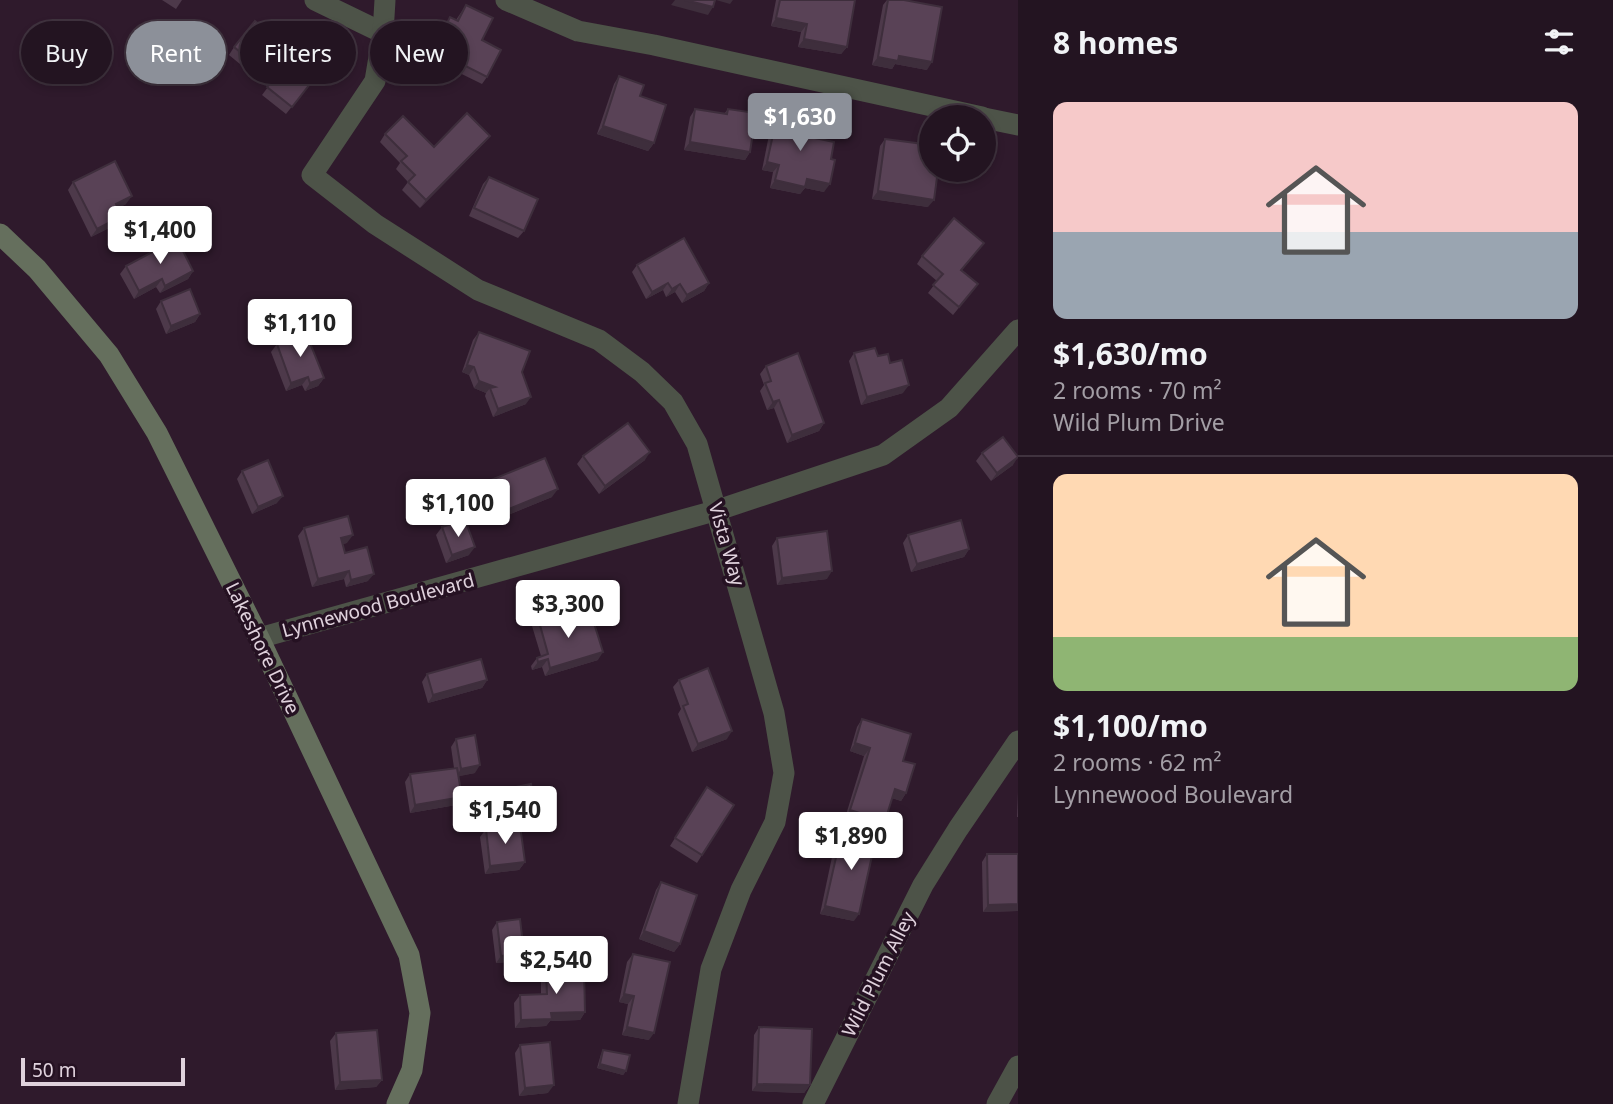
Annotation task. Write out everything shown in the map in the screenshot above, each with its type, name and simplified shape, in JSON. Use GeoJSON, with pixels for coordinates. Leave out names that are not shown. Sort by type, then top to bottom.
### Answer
{"type":"FeatureCollection","features":[{"type":"Feature","properties":{"kind":"main road","name":"Lakeshore Drive"},"geometry":{"type":"LineString","coordinates":[[0,234],[37,270],[109,355],[157,433],[259,638],[409,955],[420,1013],[412,1070],[397,1104]]}},
{"type":"Feature","properties":{"kind":"street"},"geometry":{"type":"LineString","coordinates":[[315,0],[370,27]]}},
{"type":"Feature","properties":{"kind":"street"},"geometry":{"type":"LineString","coordinates":[[384,21],[385,0]]}},
{"type":"Feature","properties":{"kind":"street"},"geometry":{"type":"LineString","coordinates":[[506,0],[579,31],[928,105]]}},
{"type":"Feature","properties":{"kind":"street","name":"Vista Way"},"geometry":{"type":"LineString","coordinates":[[373,84],[312,175],[375,224],[478,290],[599,340],[642,372],[673,402],[697,444],[718,510],[774,713],[784,773],[775,822],[741,890],[711,969],[688,1104]]}},
{"type":"Feature","properties":{"kind":"street"},"geometry":{"type":"LineString","coordinates":[[996,120],[1018,125]]}},
{"type":"Feature","properties":{"kind":"street","name":"Lynnewood Boulevard"},"geometry":{"type":"LineString","coordinates":[[259,638],[718,510],[883,456],[949,408],[1018,331]]}},
{"type":"Feature","properties":{"kind":"street","name":"Wild Plum Alley"},"geometry":{"type":"LineString","coordinates":[[813,1104],[923,885],[1018,741]]}},
{"type":"Feature","properties":{"kind":"street"},"geometry":{"type":"LineString","coordinates":[[997,1104],[1018,1066]]}},
{"type":"Feature","properties":{"kind":"building"},"geometry":{"type":"Polygon","coordinates":[[[685,0],[715,0],[713,7],[685,0]]]}},
{"type":"Feature","properties":{"kind":"building"},"geometry":{"type":"Polygon","coordinates":[[[780,0],[855,0],[847,47],[804,39],[807,24],[776,18],[780,0]]]}},
{"type":"Feature","properties":{"kind":"building"},"geometry":{"type":"Polygon","coordinates":[[[888,0],[942,7],[932,62],[899,56],[898,61],[878,57],[888,0]]]}},
{"type":"Feature","properties":{"kind":"building"},"geometry":{"type":"Polygon","coordinates":[[[466,5],[493,18],[482,40],[501,50],[487,77],[468,67],[468,21],[458,21],[466,5]]]}},
{"type":"Feature","properties":{"kind":"building"},"geometry":{"type":"Polygon","coordinates":[[[240,40],[240,52],[234,47],[240,40]]]}},
{"type":"Feature","properties":{"kind":"building"},"geometry":{"type":"Polygon","coordinates":[[[619,76],[644,85],[640,96],[666,105],[654,143],[603,126],[619,76]]]}},
{"type":"Feature","properties":{"kind":"building"},"geometry":{"type":"Polygon","coordinates":[[[270,84],[310,84],[292,107],[267,87],[270,84]]]}},
{"type":"Feature","properties":{"kind":"building"},"geometry":{"type":"Polygon","coordinates":[[[695,109],[727,114],[728,109],[756,113],[750,152],[690,142],[695,109]]]}},
{"type":"Feature","properties":{"kind":"building"},"geometry":{"type":"Polygon","coordinates":[[[778,112],[809,118],[805,136],[834,142],[831,159],[835,160],[830,184],[807,179],[805,187],[775,180],[779,165],[767,162],[778,112]]]}},
{"type":"Feature","properties":{"kind":"building"},"geometry":{"type":"Polygon","coordinates":[[[467,113],[490,136],[426,200],[408,182],[415,175],[401,161],[407,156],[385,134],[403,116],[434,147],[467,113]]]}},
{"type":"Feature","properties":{"kind":"building"},"geometry":{"type":"Polygon","coordinates":[[[885,139],[919,143],[919,182],[936,182],[934,200],[878,191],[885,139]]]}},
{"type":"Feature","properties":{"kind":"building"},"geometry":{"type":"Polygon","coordinates":[[[115,161],[132,196],[116,204],[122,216],[97,229],[73,182],[115,161]]]}},
{"type":"Feature","properties":{"kind":"building"},"geometry":{"type":"Polygon","coordinates":[[[489,177],[538,199],[524,231],[474,208],[489,177]]]}},
{"type":"Feature","properties":{"kind":"building"},"geometry":{"type":"Polygon","coordinates":[[[954,218],[984,243],[961,270],[978,284],[959,307],[933,285],[943,274],[922,256],[954,218]]]}},
{"type":"Feature","properties":{"kind":"building"},"geometry":{"type":"Polygon","coordinates":[[[684,238],[709,283],[687,295],[680,284],[672,289],[668,283],[652,292],[637,265],[684,238]]]}},
{"type":"Feature","properties":{"kind":"building"},"geometry":{"type":"Polygon","coordinates":[[[177,239],[193,271],[165,286],[162,279],[139,291],[126,266],[177,239]]]}},
{"type":"Feature","properties":{"kind":"building"},"geometry":{"type":"Polygon","coordinates":[[[190,289],[200,314],[171,326],[161,301],[190,289]]]}},
{"type":"Feature","properties":{"kind":"building"},"geometry":{"type":"Polygon","coordinates":[[[479,332],[530,351],[522,372],[531,397],[498,409],[490,388],[495,387],[479,381],[474,367],[467,365],[479,332]]]}},
{"type":"Feature","properties":{"kind":"building"},"geometry":{"type":"Polygon","coordinates":[[[306,333],[324,378],[310,383],[308,377],[291,383],[277,344],[306,333]]]}},
{"type":"Feature","properties":{"kind":"building"},"geometry":{"type":"Polygon","coordinates":[[[875,348],[878,356],[888,354],[890,363],[902,360],[909,385],[867,397],[854,353],[875,348]]]}},
{"type":"Feature","properties":{"kind":"building"},"geometry":{"type":"Polygon","coordinates":[[[798,353],[824,423],[792,435],[779,400],[773,402],[765,383],[771,381],[766,366],[798,353]]]}},
{"type":"Feature","properties":{"kind":"building"},"geometry":{"type":"Polygon","coordinates":[[[628,423],[650,452],[605,486],[583,456],[628,423]]]}},
{"type":"Feature","properties":{"kind":"building"},"geometry":{"type":"Polygon","coordinates":[[[1003,437],[1018,457],[997,473],[982,453],[1003,437]]]}},
{"type":"Feature","properties":{"kind":"building"},"geometry":{"type":"Polygon","coordinates":[[[545,458],[558,489],[504,511],[491,480],[545,458]]]}},
{"type":"Feature","properties":{"kind":"building"},"geometry":{"type":"Polygon","coordinates":[[[268,460],[283,496],[258,507],[242,471],[268,460]]]}},
{"type":"Feature","properties":{"kind":"building"},"geometry":{"type":"Polygon","coordinates":[[[348,516],[353,535],[341,538],[345,553],[367,547],[374,574],[351,580],[349,571],[318,579],[304,528],[348,516]]]}},
{"type":"Feature","properties":{"kind":"building"},"geometry":{"type":"Polygon","coordinates":[[[961,520],[969,549],[917,564],[908,535],[961,520]]]}},
{"type":"Feature","properties":{"kind":"building"},"geometry":{"type":"Polygon","coordinates":[[[454,523],[456,529],[467,525],[475,547],[452,555],[442,527],[454,523]]]}},
{"type":"Feature","properties":{"kind":"building"},"geometry":{"type":"Polygon","coordinates":[[[827,531],[832,571],[782,578],[777,538],[827,531]]]}},
{"type":"Feature","properties":{"kind":"building"},"geometry":{"type":"Polygon","coordinates":[[[561,611],[566,628],[593,620],[603,652],[550,668],[548,659],[538,662],[537,658],[548,654],[538,618],[561,611]]]}},
{"type":"Feature","properties":{"kind":"building"},"geometry":{"type":"Polygon","coordinates":[[[481,659],[487,680],[433,695],[427,674],[481,659]]]}},
{"type":"Feature","properties":{"kind":"building"},"geometry":{"type":"Polygon","coordinates":[[[708,668],[732,731],[698,744],[683,706],[688,704],[679,680],[708,668]]]}},
{"type":"Feature","properties":{"kind":"building"},"geometry":{"type":"Polygon","coordinates":[[[862,719],[911,734],[903,761],[915,764],[906,793],[895,789],[885,821],[850,810],[870,748],[855,743],[862,719]]]}},
{"type":"Feature","properties":{"kind":"building"},"geometry":{"type":"Polygon","coordinates":[[[475,735],[480,765],[461,769],[456,739],[475,735]]]}},
{"type":"Feature","properties":{"kind":"building"},"geometry":{"type":"Polygon","coordinates":[[[457,768],[462,797],[415,805],[410,774],[457,768]]]}},
{"type":"Feature","properties":{"kind":"building"},"geometry":{"type":"Polygon","coordinates":[[[531,784],[536,815],[511,819],[506,789],[531,784]]]}},
{"type":"Feature","properties":{"kind":"building"},"geometry":{"type":"Polygon","coordinates":[[[707,787],[734,805],[702,855],[675,838],[707,787]]]}},
{"type":"Feature","properties":{"kind":"building"},"geometry":{"type":"Polygon","coordinates":[[[520,825],[525,862],[490,866],[486,829],[520,825]]]}},
{"type":"Feature","properties":{"kind":"building"},"geometry":{"type":"Polygon","coordinates":[[[842,831],[876,838],[859,914],[825,906],[842,831]]]}},
{"type":"Feature","properties":{"kind":"building"},"geometry":{"type":"Polygon","coordinates":[[[987,854],[1018,854],[1018,904],[988,905],[987,854]]]}},
{"type":"Feature","properties":{"kind":"building"},"geometry":{"type":"Polygon","coordinates":[[[661,882],[697,895],[680,944],[644,931],[661,882]]]}},
{"type":"Feature","properties":{"kind":"building"},"geometry":{"type":"Polygon","coordinates":[[[520,919],[524,953],[501,956],[497,922],[520,919]]]}},
{"type":"Feature","properties":{"kind":"building"},"geometry":{"type":"Polygon","coordinates":[[[633,954],[670,962],[654,1033],[627,1027],[634,996],[624,994],[633,954]]]}},
{"type":"Feature","properties":{"kind":"building"},"geometry":{"type":"Polygon","coordinates":[[[584,968],[585,1012],[551,1013],[552,1019],[521,1020],[520,995],[547,994],[546,970],[584,968]]]}},
{"type":"Feature","properties":{"kind":"building"},"geometry":{"type":"Polygon","coordinates":[[[759,1027],[812,1029],[810,1085],[757,1084],[759,1027]]]}},
{"type":"Feature","properties":{"kind":"building"},"geometry":{"type":"Polygon","coordinates":[[[377,1030],[382,1080],[340,1082],[336,1033],[377,1030]]]}},
{"type":"Feature","properties":{"kind":"building"},"geometry":{"type":"Polygon","coordinates":[[[550,1042],[554,1085],[525,1088],[520,1045],[550,1042]]]}},
{"type":"Feature","properties":{"kind":"building"},"geometry":{"type":"Polygon","coordinates":[[[603,1050],[630,1055],[626,1071],[600,1064],[603,1050]]]}}]}
